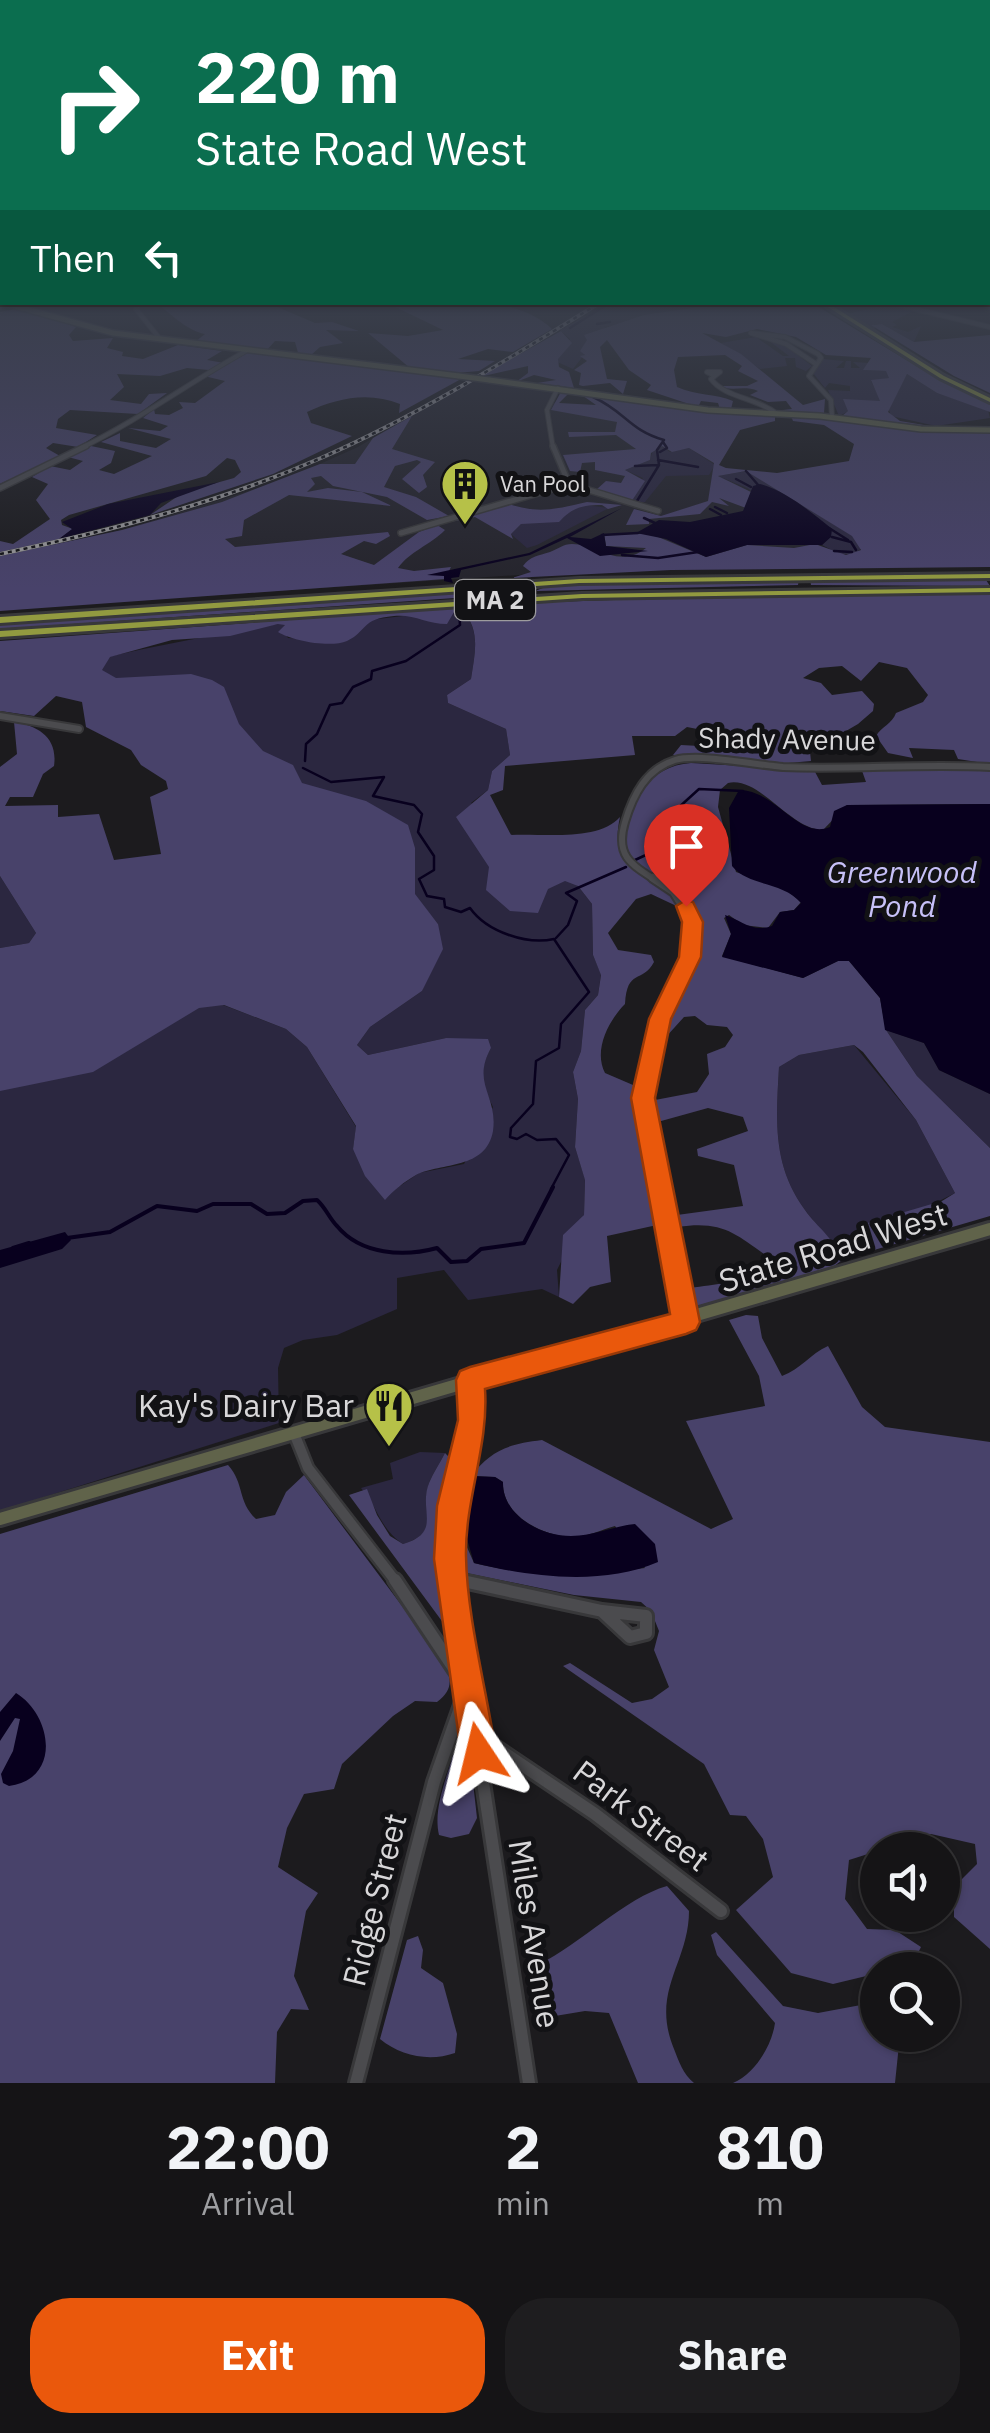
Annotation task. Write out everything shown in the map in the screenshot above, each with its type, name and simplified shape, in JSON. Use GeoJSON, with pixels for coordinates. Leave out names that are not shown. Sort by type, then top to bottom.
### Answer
{"type":"FeatureCollection","features":[{"type":"Feature","properties":{"kind":"highway","name":"MA 2"},"geometry":{"type":"LineString","coordinates":[[0,620],[613,580],[990,576]]}},
{"type":"Feature","properties":{"kind":"highway","name":"MA 2"},"geometry":{"type":"LineString","coordinates":[[0,634],[619,594],[990,590]]}},
{"type":"Feature","properties":{"kind":"street"},"geometry":{"type":"LineString","coordinates":[[0,488],[128,426],[169,395]]}},
{"type":"Feature","properties":{"kind":"street"},"geometry":{"type":"LineString","coordinates":[[552,395],[546,402],[544,416],[569,484]]}},
{"type":"Feature","properties":{"kind":"street"},"geometry":{"type":"LineString","coordinates":[[607,395],[708,410],[934,430],[990,428]]}},
{"type":"Feature","properties":{"kind":"street"},"geometry":{"type":"LineString","coordinates":[[742,395],[764,402],[777,414]]}},
{"type":"Feature","properties":{"kind":"street"},"geometry":{"type":"LineString","coordinates":[[827,395],[831,400],[832,418]]}},
{"type":"Feature","properties":{"kind":"street"},"geometry":{"type":"LineString","coordinates":[[401,533],[569,484],[658,510]]}},
{"type":"Feature","properties":{"kind":"street"},"geometry":{"type":"LineString","coordinates":[[0,716],[79,730]]}},
{"type":"Feature","properties":{"kind":"street","name":"Shady Avenue"},"geometry":{"type":"LineString","coordinates":[[686,1322],[643,1098],[660,1019],[690,957],[693,922],[674,892],[628,862],[621,852],[620,838],[633,797],[646,776],[678,759],[787,767],[990,767]]}},
{"type":"Feature","properties":{"kind":"street","name":"State Road West"},"geometry":{"type":"LineString","coordinates":[[0,1519],[293,1430],[686,1322],[990,1229]]}},
{"type":"Feature","properties":{"kind":"street","name":"Miles Avenue"},"geometry":{"type":"LineString","coordinates":[[470,1380],[473,1420],[453,1506],[452,1579],[530,2083]]}},
{"type":"Feature","properties":{"kind":"street"},"geometry":{"type":"LineString","coordinates":[[293,1430],[308,1468],[418,1610],[467,1688]]}},
{"type":"Feature","properties":{"kind":"street"},"geometry":{"type":"LineString","coordinates":[[452,1579],[602,1611]]}},
{"type":"Feature","properties":{"kind":"street","name":"Ridge Street"},"geometry":{"type":"LineString","coordinates":[[356,2083],[434,1782],[467,1688]]}},
{"type":"Feature","properties":{"kind":"street","name":"Park Street"},"geometry":{"type":"LineString","coordinates":[[476,1734],[516,1757],[609,1823],[720,1911]]}},
{"type":"Feature","properties":{"kind":"shaded area"},"geometry":{"type":"Polygon","coordinates":[[[0,395],[115,395],[110,400],[141,404],[148,395],[164,395],[138,414],[70,410],[58,419],[56,428],[97,435],[78,447],[53,443],[46,448],[60,456],[0,484],[0,395]]]}},
{"type":"Feature","properties":{"kind":"shaded area"},"geometry":{"type":"Polygon","coordinates":[[[206,395],[431,395],[399,413],[400,404],[376,398],[353,398],[318,407],[307,412],[311,423],[352,436],[273,474],[150,515],[184,492],[234,478],[241,472],[235,460],[227,458],[206,476],[69,515],[61,520],[62,525],[73,529],[59,539],[0,552],[0,541],[13,544],[50,519],[36,500],[48,484],[32,477],[50,466],[70,470],[83,461],[68,457],[91,446],[115,451],[111,463],[99,470],[114,474],[152,456],[101,442],[120,433],[120,441],[156,448],[171,439],[128,428],[160,431],[168,426],[143,418],[154,409],[155,414],[169,415],[183,408],[179,402],[195,403],[206,395]]]}},
{"type":"Feature","properties":{"kind":"shaded area"},"geometry":{"type":"Polygon","coordinates":[[[445,395],[556,395],[551,402],[628,412],[740,415],[716,471],[850,478],[808,569],[608,569],[157,599],[0,557],[122,530],[284,480],[358,447],[445,395]]]}},
{"type":"Feature","properties":{"kind":"shaded area"},"geometry":{"type":"Polygon","coordinates":[[[559,395],[567,395],[559,403],[596,405],[582,395],[594,395],[705,412],[775,416],[775,421],[740,430],[719,465],[777,473],[849,461],[854,444],[824,425],[793,421],[791,416],[906,430],[990,431],[990,567],[671,570],[512,578],[531,572],[523,566],[531,558],[566,545],[626,557],[646,548],[606,546],[604,534],[651,534],[706,557],[747,545],[794,548],[815,544],[846,555],[861,550],[852,536],[746,471],[718,476],[751,492],[746,508],[719,498],[729,506],[712,502],[700,514],[626,525],[634,509],[661,516],[708,501],[714,463],[689,448],[672,452],[662,446],[651,453],[650,460],[625,470],[645,481],[631,502],[596,490],[606,481],[621,483],[625,476],[595,470],[595,462],[582,463],[580,472],[570,471],[563,455],[636,449],[616,435],[569,437],[568,432],[615,432],[617,422],[551,410],[559,395]]]}},
{"type":"Feature","properties":{"kind":"shaded area"},"geometry":{"type":"Polygon","coordinates":[[[663,395],[709,395],[733,401],[731,409],[764,411],[720,409],[718,403],[701,401],[698,407],[663,395]]]}},
{"type":"Feature","properties":{"kind":"shaded area"},"geometry":{"type":"Polygon","coordinates":[[[751,395],[791,395],[803,405],[825,399],[824,413],[774,411],[792,409],[786,401],[768,402],[751,395]]]}},
{"type":"Feature","properties":{"kind":"shaded area"},"geometry":{"type":"Polygon","coordinates":[[[830,395],[878,395],[881,401],[844,401],[849,411],[839,416],[830,395]]]}},
{"type":"Feature","properties":{"kind":"shaded area"},"geometry":{"type":"Polygon","coordinates":[[[878,395],[896,395],[888,412],[900,421],[936,427],[842,416],[848,411],[843,399],[880,401],[878,395]]]}},
{"type":"Feature","properties":{"kind":"shaded area"},"geometry":{"type":"Polygon","coordinates":[[[895,395],[944,395],[988,410],[990,418],[936,426],[891,416],[888,407],[895,395]]]}},
{"type":"Feature","properties":{"kind":"shaded area"},"geometry":{"type":"Polygon","coordinates":[[[943,395],[972,395],[990,404],[990,412],[943,395]]]}},
{"type":"Feature","properties":{"kind":"shaded area"},"geometry":{"type":"Polygon","coordinates":[[[412,416],[392,449],[435,462],[423,475],[427,487],[419,493],[402,479],[421,462],[417,460],[395,466],[384,487],[416,497],[449,516],[427,520],[387,497],[333,486],[321,476],[311,478],[315,484],[307,492],[328,488],[362,492],[392,506],[289,495],[244,520],[242,536],[225,539],[235,547],[388,532],[390,536],[376,544],[364,541],[341,554],[374,565],[419,532],[437,525],[445,530],[398,568],[414,571],[451,567],[445,579],[0,611],[0,556],[122,530],[222,502],[320,464],[355,464],[373,438],[412,416]]]}},
{"type":"Feature","properties":{"kind":"shaded area"},"geometry":{"type":"Polygon","coordinates":[[[662,446],[670,452],[689,448],[715,465],[709,475],[666,476],[645,502],[631,502],[643,478],[625,470],[650,460],[653,450],[662,446]]]}},
{"type":"Feature","properties":{"kind":"shaded area"},"geometry":{"type":"Polygon","coordinates":[[[747,471],[853,536],[861,549],[845,554],[822,545],[826,541],[747,488],[718,476],[747,471]]]}},
{"type":"Feature","properties":{"kind":"shaded area"},"geometry":{"type":"Polygon","coordinates":[[[587,502],[622,505],[608,509],[602,505],[583,507],[559,522],[521,524],[511,534],[513,539],[475,517],[450,522],[509,504],[539,510],[587,502]]]}},
{"type":"Feature","properties":{"kind":"shaded area"},"geometry":{"type":"Polygon","coordinates":[[[585,505],[609,508],[527,548],[511,534],[521,524],[585,505]]]}},
{"type":"Feature","properties":{"kind":"shaded area"},"geometry":{"type":"Polygon","coordinates":[[[799,579],[798,585],[535,591],[548,586],[799,579]]]}},
{"type":"Feature","properties":{"kind":"shaded area"},"geometry":{"type":"Polygon","coordinates":[[[810,579],[986,580],[990,586],[811,585],[810,579]]]}},
{"type":"Feature","properties":{"kind":"shaded area"},"geometry":{"type":"Polygon","coordinates":[[[523,589],[528,593],[0,629],[0,623],[523,589]]]}},
{"type":"Feature","properties":{"kind":"shaded area"},"geometry":{"type":"Polygon","coordinates":[[[796,594],[990,595],[990,764],[958,759],[954,750],[909,748],[913,758],[888,753],[876,736],[896,713],[923,702],[928,695],[907,668],[879,662],[861,681],[842,666],[819,668],[803,678],[821,683],[832,695],[862,691],[874,704],[873,711],[858,724],[810,752],[811,761],[777,764],[673,755],[681,745],[718,747],[724,738],[723,734],[687,727],[675,736],[632,736],[635,755],[505,766],[503,790],[490,795],[511,835],[584,833],[610,825],[620,817],[620,853],[637,872],[674,897],[685,910],[651,894],[636,899],[608,933],[618,950],[651,955],[654,962],[629,985],[625,1004],[604,1036],[601,1055],[605,1073],[633,1085],[657,1225],[607,1236],[611,1282],[590,1287],[573,1304],[559,1297],[563,1235],[584,1215],[585,1180],[575,1147],[578,1099],[573,1072],[581,1051],[585,1010],[598,995],[601,975],[593,955],[592,904],[578,886],[565,881],[548,889],[538,913],[510,911],[486,890],[489,867],[456,817],[488,790],[492,771],[510,755],[506,729],[448,703],[447,695],[471,679],[474,660],[472,625],[462,609],[454,612],[447,624],[408,616],[383,618],[340,643],[292,638],[278,632],[285,625],[278,624],[230,636],[172,640],[110,657],[102,670],[116,678],[191,674],[212,680],[224,687],[239,724],[263,751],[293,765],[302,783],[366,801],[408,825],[415,848],[415,894],[438,924],[443,949],[422,991],[370,1027],[357,1045],[368,1055],[446,1038],[488,1039],[491,1048],[484,1081],[494,1119],[489,1144],[482,1152],[462,1163],[416,1175],[385,1200],[365,1176],[353,1149],[356,1126],[307,1047],[286,1029],[224,1005],[199,1008],[93,1072],[0,1091],[0,948],[29,943],[36,933],[0,876],[0,767],[17,754],[14,722],[45,735],[53,748],[54,766],[43,774],[33,797],[10,797],[5,806],[58,805],[58,817],[99,814],[114,860],[161,854],[150,797],[168,789],[166,781],[141,765],[131,750],[86,727],[82,702],[56,696],[34,716],[0,711],[0,641],[523,603],[796,594]]]}},
{"type":"Feature","properties":{"kind":"shaded area"},"geometry":{"type":"Polygon","coordinates":[[[462,609],[474,634],[474,660],[471,679],[447,695],[448,703],[506,729],[510,755],[492,771],[488,790],[471,803],[578,886],[592,904],[593,955],[601,974],[598,995],[585,1010],[581,1051],[573,1072],[578,1099],[575,1147],[585,1179],[584,1215],[557,1270],[559,1297],[542,1289],[468,1300],[444,1270],[397,1278],[397,1309],[337,1335],[303,1340],[284,1348],[278,1368],[279,1423],[0,1511],[0,1011],[223,1005],[286,1029],[307,1047],[356,1127],[353,1149],[397,1188],[419,1173],[464,1164],[493,1107],[483,1078],[491,1048],[446,1038],[368,1055],[357,1045],[370,1027],[422,991],[438,924],[348,812],[132,684],[74,665],[278,624],[286,624],[282,629],[288,638],[348,640],[369,620],[462,609]]]}},
{"type":"Feature","properties":{"kind":"shaded area"},"geometry":{"type":"Polygon","coordinates":[[[691,763],[814,770],[822,785],[866,782],[861,768],[990,769],[990,804],[847,805],[823,830],[798,821],[752,787],[728,783],[720,790],[718,807],[736,872],[785,889],[801,902],[794,910],[780,912],[768,928],[743,925],[729,915],[724,918],[731,934],[722,956],[803,978],[838,961],[849,961],[880,998],[886,1030],[917,1076],[990,1148],[990,1216],[857,1255],[857,1226],[942,1201],[955,1193],[916,1120],[863,1052],[854,1045],[799,1055],[779,1067],[777,1123],[781,1159],[794,1193],[842,1260],[833,1267],[694,1307],[685,1298],[691,1288],[747,1278],[774,1261],[720,1228],[678,1227],[677,1215],[743,1206],[734,1165],[698,1156],[697,1149],[748,1131],[743,1117],[708,1108],[654,1123],[649,1106],[655,1100],[697,1092],[709,1074],[707,1054],[725,1047],[733,1035],[727,1027],[707,1025],[695,1016],[684,1017],[665,1038],[661,1036],[696,960],[701,917],[683,893],[642,867],[625,843],[629,814],[642,789],[663,771],[691,763]]]}},
{"type":"Feature","properties":{"kind":"shaded area"},"geometry":{"type":"Polygon","coordinates":[[[0,876],[36,933],[29,943],[0,948],[0,876]]]}},
{"type":"Feature","properties":{"kind":"shaded area"},"geometry":{"type":"Polygon","coordinates":[[[886,1030],[924,1043],[939,1070],[990,1094],[990,1148],[917,1076],[886,1030]]]}},
{"type":"Feature","properties":{"kind":"shaded area"},"geometry":{"type":"Polygon","coordinates":[[[854,1045],[916,1120],[955,1193],[854,1244],[857,1255],[842,1260],[794,1193],[781,1159],[777,1123],[779,1067],[799,1055],[854,1045]]]}},
{"type":"Feature","properties":{"kind":"shaded area"},"geometry":{"type":"Polygon","coordinates":[[[758,1316],[762,1338],[782,1376],[828,1346],[862,1407],[885,1427],[990,1442],[990,1949],[960,1922],[960,1881],[977,1864],[975,1844],[960,1841],[960,1832],[860,1832],[860,1857],[849,1860],[845,1899],[860,1919],[860,1932],[898,1932],[921,1947],[918,1952],[860,1952],[860,1978],[833,1984],[791,1973],[736,1910],[773,1877],[763,1839],[746,1816],[730,1815],[704,1764],[563,1666],[570,1663],[632,1703],[652,1699],[669,1687],[654,1650],[659,1631],[651,1611],[641,1602],[574,1595],[466,1573],[455,1560],[457,1546],[466,1545],[474,1563],[517,1571],[580,1573],[645,1568],[615,1526],[575,1537],[545,1532],[515,1513],[504,1493],[503,1482],[495,1477],[471,1476],[494,1454],[510,1446],[542,1440],[711,1529],[733,1519],[686,1421],[765,1406],[759,1376],[729,1320],[758,1316]]]}},
{"type":"Feature","properties":{"kind":"shaded area"},"geometry":{"type":"Polygon","coordinates":[[[420,1452],[445,1453],[429,1483],[426,1527],[415,1539],[403,1544],[389,1532],[361,1488],[393,1479],[390,1463],[420,1452]]]}},
{"type":"Feature","properties":{"kind":"shaded area"},"geometry":{"type":"Polygon","coordinates":[[[445,1453],[452,1460],[441,1528],[450,1618],[447,1628],[349,1495],[367,1489],[390,1536],[403,1544],[415,1539],[426,1527],[426,1493],[445,1453]]]}},
{"type":"Feature","properties":{"kind":"shaded area"},"geometry":{"type":"Polygon","coordinates":[[[228,1465],[256,1519],[275,1515],[286,1492],[304,1475],[444,1662],[450,1679],[448,1689],[437,1702],[415,1701],[393,1716],[342,1764],[334,1789],[304,1794],[287,1828],[278,1867],[318,1893],[306,1911],[294,1976],[309,2010],[291,2009],[277,2032],[275,2083],[0,2083],[0,1534],[228,1465]]]}},
{"type":"Feature","properties":{"kind":"shaded area"},"geometry":{"type":"Polygon","coordinates":[[[463,1750],[470,1756],[477,1818],[469,1834],[451,1838],[439,1835],[439,1805],[453,1755],[463,1750]]]}},
{"type":"Feature","properties":{"kind":"shaded area"},"geometry":{"type":"Polygon","coordinates":[[[667,1886],[689,1911],[668,1994],[668,2029],[680,2063],[694,2083],[638,2083],[609,2013],[585,2011],[537,2019],[538,1965],[635,1900],[667,1886]]]}},
{"type":"Feature","properties":{"kind":"shaded area"},"geometry":{"type":"Polygon","coordinates":[[[716,1932],[783,2006],[818,2013],[860,2005],[860,2052],[898,2052],[895,2083],[733,2083],[761,2058],[775,2023],[717,1955],[711,1935],[716,1932]]]}},
{"type":"Feature","properties":{"kind":"shaded area"},"geometry":{"type":"Polygon","coordinates":[[[418,1936],[423,1950],[421,1968],[443,1983],[457,2034],[455,2053],[445,2056],[416,2056],[380,2039],[407,1940],[418,1936]]]}},
{"type":"Feature","properties":{"kind":"water"},"geometry":{"type":"Polygon","coordinates":[[[219,482],[161,503],[150,515],[59,539],[72,529],[62,522],[108,504],[219,482]]]}},
{"type":"Feature","properties":{"kind":"water"},"geometry":{"type":"Polygon","coordinates":[[[760,484],[807,509],[832,529],[831,537],[822,545],[747,545],[706,557],[666,539],[636,533],[659,520],[690,522],[743,511],[753,486],[760,484]]]}},
{"type":"Feature","properties":{"kind":"water"},"geometry":{"type":"Polygon","coordinates":[[[622,508],[570,537],[591,539],[604,533],[606,546],[648,551],[600,556],[567,538],[530,555],[461,570],[459,577],[451,578],[453,583],[444,581],[444,576],[427,575],[529,553],[622,508]]]}},
{"type":"Feature","properties":{"kind":"water","name":"Greenwood Pond"},"geometry":{"type":"Polygon","coordinates":[[[739,790],[752,792],[807,827],[818,829],[830,827],[834,811],[847,805],[990,804],[990,1094],[939,1070],[924,1043],[885,1030],[880,998],[849,961],[838,961],[803,978],[722,957],[731,934],[725,915],[765,928],[772,926],[780,912],[794,910],[801,903],[785,891],[747,878],[732,866],[729,808],[739,790]]]}},
{"type":"Feature","properties":{"kind":"water"},"geometry":{"type":"Polygon","coordinates":[[[65,1232],[71,1240],[62,1249],[0,1268],[0,1250],[65,1232]]]}},
{"type":"Feature","properties":{"kind":"water"},"geometry":{"type":"Polygon","coordinates":[[[471,1476],[495,1477],[503,1482],[504,1494],[516,1514],[547,1532],[579,1536],[635,1524],[655,1544],[658,1562],[636,1570],[590,1577],[519,1572],[474,1563],[463,1525],[471,1476]]]}},
{"type":"Feature","properties":{"kind":"water"},"geometry":{"type":"Polygon","coordinates":[[[16,1693],[38,1716],[46,1745],[38,1772],[9,1786],[3,1783],[1,1774],[13,1751],[20,1719],[15,1718],[0,1741],[0,1712],[16,1693]]]}},
{"type":"Feature","properties":{"kind":"waterway"},"geometry":{"type":"LineString","coordinates":[[593,397],[643,431],[664,440],[657,450],[658,460]]}},
{"type":"Feature","properties":{"kind":"waterway"},"geometry":{"type":"LineString","coordinates":[[660,452],[667,448],[663,442]]}},
{"type":"Feature","properties":{"kind":"waterway"},"geometry":{"type":"LineString","coordinates":[[637,501],[658,460]]}},
{"type":"Feature","properties":{"kind":"waterway"},"geometry":{"type":"LineString","coordinates":[[658,460],[698,467]]}},
{"type":"Feature","properties":{"kind":"waterway"},"geometry":{"type":"LineString","coordinates":[[635,466],[658,465]]}},
{"type":"Feature","properties":{"kind":"waterway"},"geometry":{"type":"LineString","coordinates":[[746,471],[759,486]]}},
{"type":"Feature","properties":{"kind":"waterway"},"geometry":{"type":"LineString","coordinates":[[736,479],[751,487]]}},
{"type":"Feature","properties":{"kind":"waterway"},"geometry":{"type":"LineString","coordinates":[[715,507],[727,513]]}},
{"type":"Feature","properties":{"kind":"waterway"},"geometry":{"type":"LineString","coordinates":[[710,509],[721,515]]}},
{"type":"Feature","properties":{"kind":"waterway"},"geometry":{"type":"LineString","coordinates":[[644,518],[655,523]]}},
{"type":"Feature","properties":{"kind":"waterway"},"geometry":{"type":"LineString","coordinates":[[829,528],[848,540]]}},
{"type":"Feature","properties":{"kind":"waterway"},"geometry":{"type":"LineString","coordinates":[[602,535],[638,533]]}},
{"type":"Feature","properties":{"kind":"waterway"},"geometry":{"type":"LineString","coordinates":[[832,537],[851,542],[856,550]]}},
{"type":"Feature","properties":{"kind":"waterway"},"geometry":{"type":"LineString","coordinates":[[834,551],[852,552]]}},
{"type":"Feature","properties":{"kind":"waterway"},"geometry":{"type":"LineString","coordinates":[[622,555],[658,558],[698,552]]}},
{"type":"Feature","properties":{"kind":"waterway"},"geometry":{"type":"LineString","coordinates":[[455,593],[456,597]]}},
{"type":"Feature","properties":{"kind":"waterway"},"geometry":{"type":"LineString","coordinates":[[305,761],[306,744],[317,734],[330,705],[342,703],[353,687],[371,679],[372,671],[406,661],[460,625],[459,609]]}},
{"type":"Feature","properties":{"kind":"waterway"},"geometry":{"type":"LineString","coordinates":[[303,768],[331,782],[384,777],[373,796],[414,805],[422,814],[418,832],[434,856],[434,870],[419,879],[427,896],[444,899],[445,907],[461,912],[470,908],[487,924],[508,935],[554,939],[589,992],[561,1024],[559,1048],[536,1061],[533,1104],[511,1128],[510,1137],[517,1139],[526,1134],[537,1140],[556,1139],[569,1155],[551,1189]]}},
{"type":"Feature","properties":{"kind":"waterway"},"geometry":{"type":"LineString","coordinates":[[635,860],[661,848],[677,809],[699,789],[743,791]]}},
{"type":"Feature","properties":{"kind":"waterway"},"geometry":{"type":"LineString","coordinates":[[556,938],[568,925],[577,901],[566,893],[626,867]]}},
{"type":"Feature","properties":{"kind":"waterway"},"geometry":{"type":"LineString","coordinates":[[67,1238],[110,1232],[157,1206],[197,1211],[213,1204],[251,1204],[267,1214],[285,1213],[303,1201],[317,1200],[347,1236],[370,1248],[397,1253],[437,1248],[451,1262],[467,1261],[481,1249],[524,1243],[553,1187]]}},
{"type":"Feature","properties":{"kind":"waterway"},"geometry":{"type":"LineString","coordinates":[[13,1248],[29,1243]]}},
{"type":"Feature","properties":{"kind":"railway"},"geometry":{"type":"LineString","coordinates":[[0,554],[82,536],[243,489],[321,458],[446,395]]}},
{"type":"Feature","properties":{"kind":"place","name":"Van Pool"},"geometry":{"type":"Point","coordinates":[465,526]}},
{"type":"Feature","properties":{"kind":"place","name":"Kay's Dairy Bar"},"geometry":{"type":"Point","coordinates":[389,1448]}},
{"type":"Feature","properties":{"kind":"route"},"geometry":{"type":"LineString","coordinates":[[479,1753],[461,1656],[450,1559],[453,1506],[473,1420],[470,1380],[686,1322],[643,1098],[648,1058],[660,1019],[690,957],[693,922],[686,906]]}}]}
